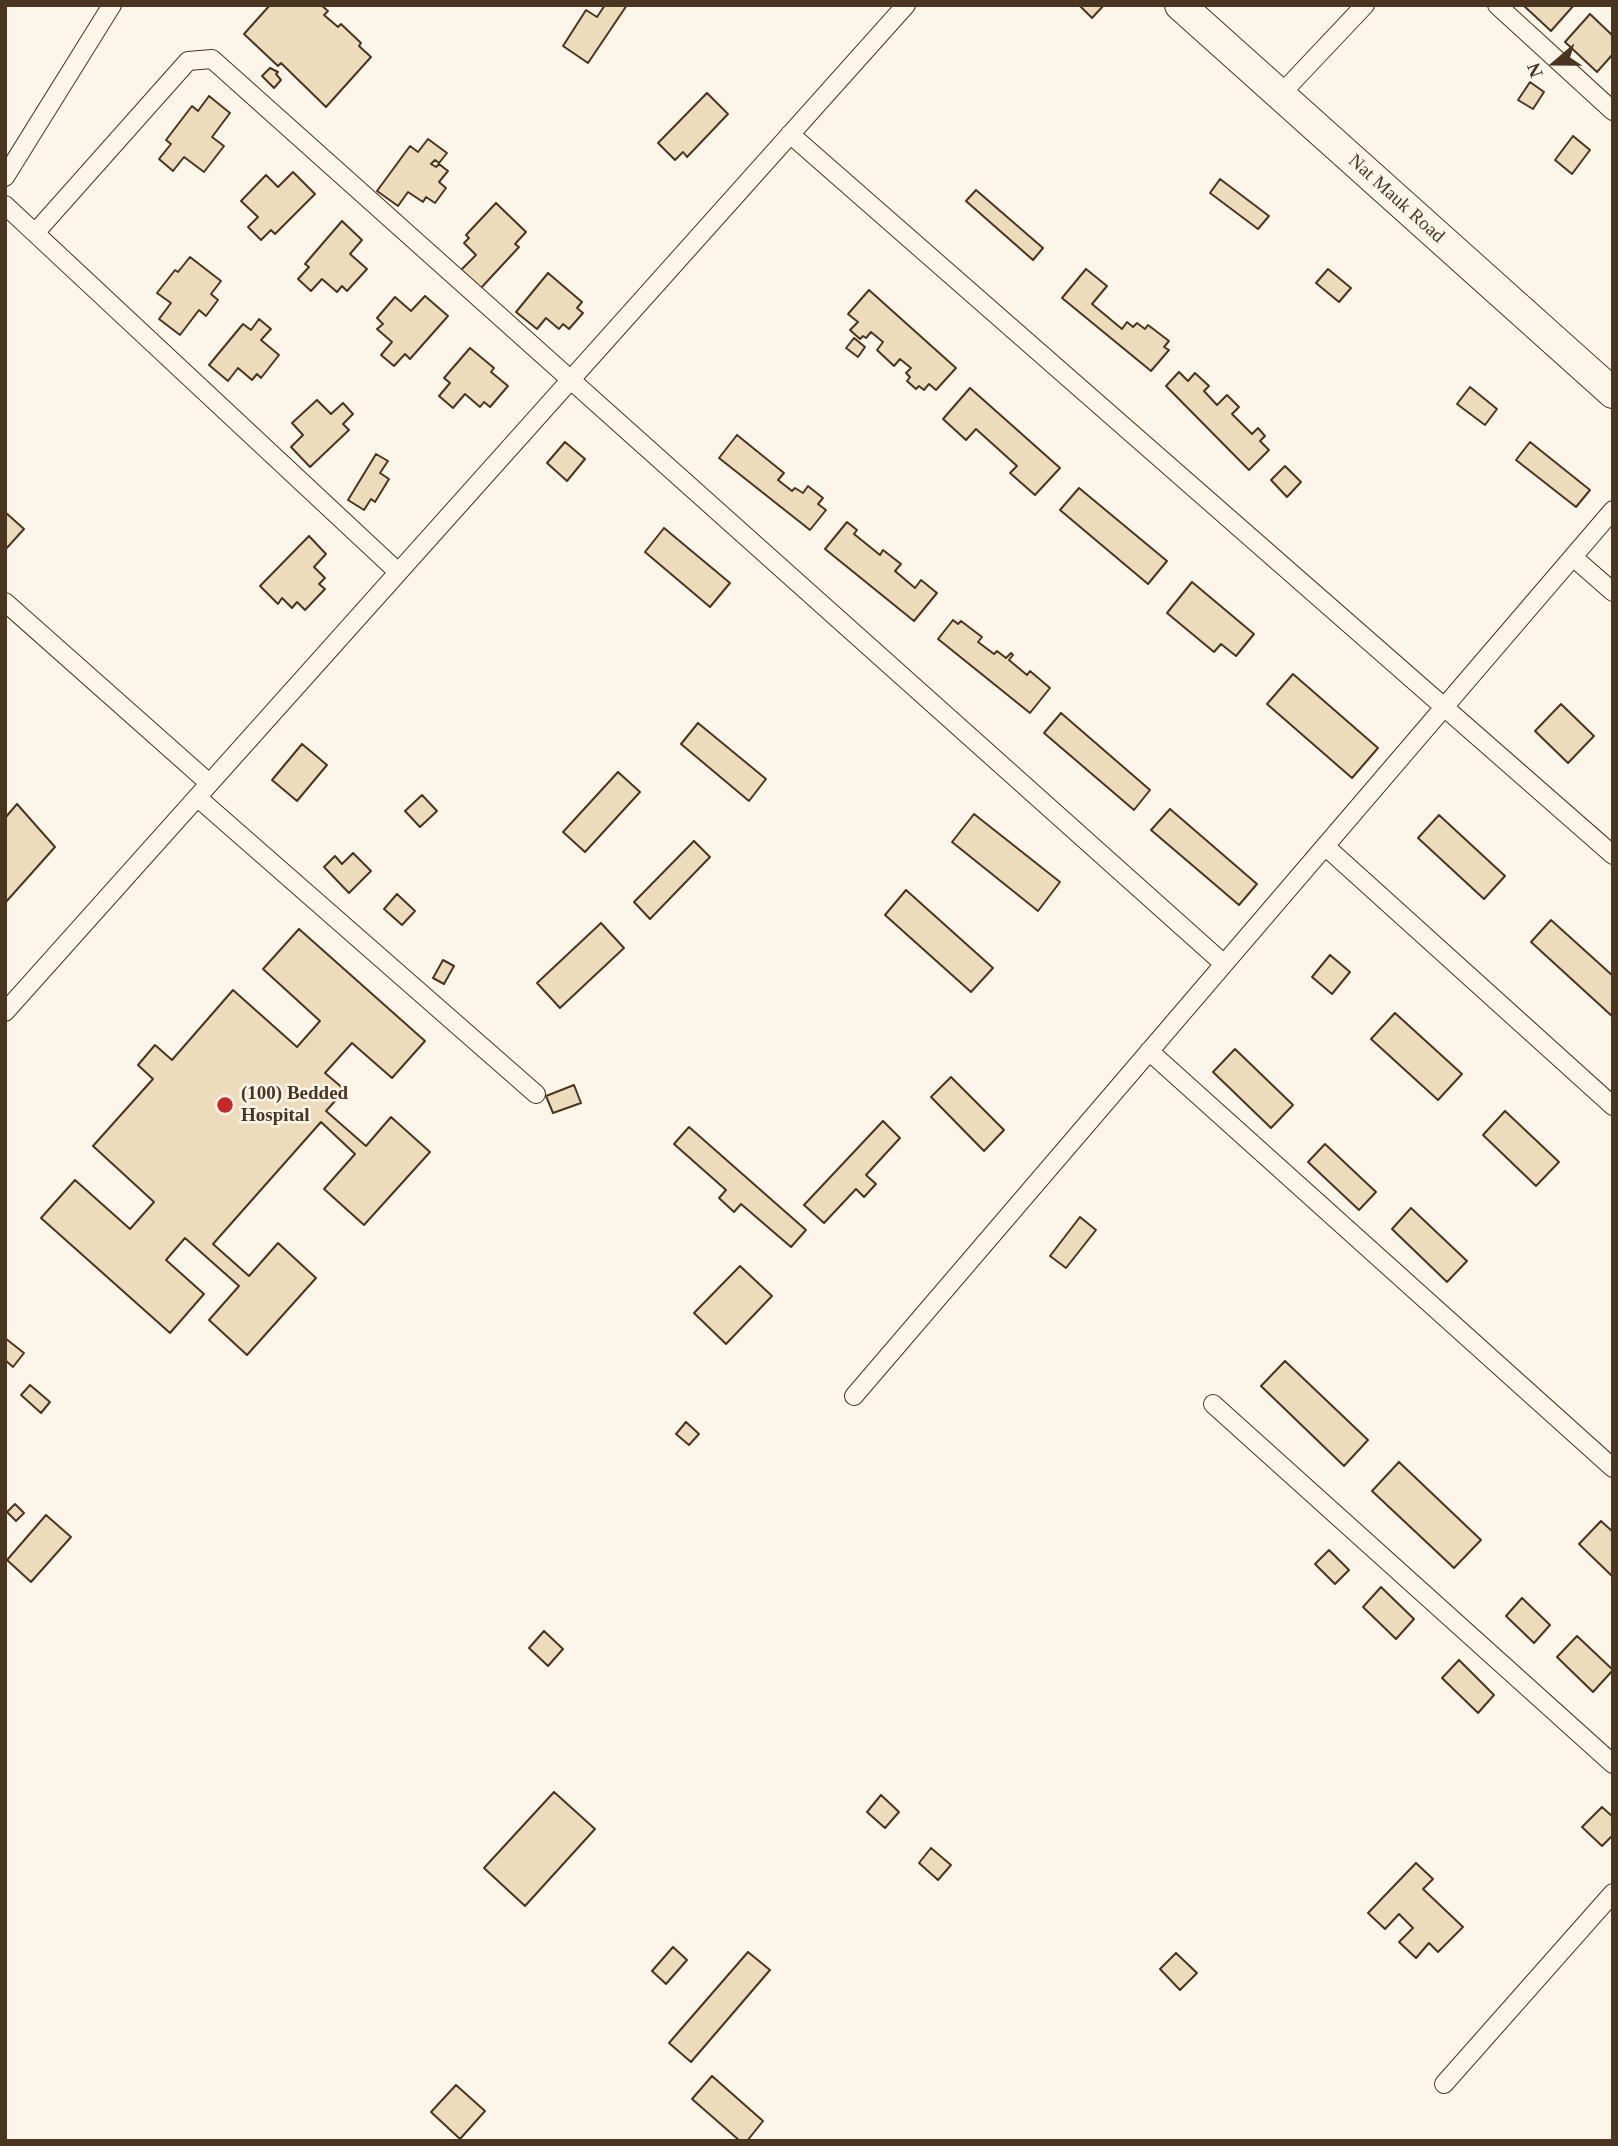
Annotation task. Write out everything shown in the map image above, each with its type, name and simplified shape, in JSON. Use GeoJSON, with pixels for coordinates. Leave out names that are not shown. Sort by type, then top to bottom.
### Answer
{"type":"FeatureCollection","features":[{"type":"Feature","properties":{"kind":"highway","name":"Nat Mauk Road"},"geometry":{"type":"LineString","coordinates":[[1180,5],[1613,393]]}},
{"type":"Feature","properties":{"kind":"street"},"geometry":{"type":"LineString","coordinates":[[5,177],[112,5]]}},
{"type":"Feature","properties":{"kind":"street"},"geometry":{"type":"LineString","coordinates":[[5,1012],[906,5]]}},
{"type":"Feature","properties":{"kind":"street"},"geometry":{"type":"LineString","coordinates":[[1280,95],[1365,5]]}},
{"type":"Feature","properties":{"kind":"street"},"geometry":{"type":"LineString","coordinates":[[1497,5],[1613,111]]}},
{"type":"Feature","properties":{"kind":"street"},"geometry":{"type":"LineString","coordinates":[[35,233],[188,61],[212,59],[1224,964]]}},
{"type":"Feature","properties":{"kind":"street"},"geometry":{"type":"LineString","coordinates":[[790,134],[1613,855]]}},
{"type":"Feature","properties":{"kind":"street"},"geometry":{"type":"LineString","coordinates":[[5,205],[398,572]]}},
{"type":"Feature","properties":{"kind":"street"},"geometry":{"type":"LineString","coordinates":[[854,1396],[1613,510]]}},
{"type":"Feature","properties":{"kind":"street"},"geometry":{"type":"LineString","coordinates":[[1573,557],[1613,592]]}},
{"type":"Feature","properties":{"kind":"street"},"geometry":{"type":"LineString","coordinates":[[5,602],[209,783]]}},
{"type":"Feature","properties":{"kind":"street"},"geometry":{"type":"LineString","coordinates":[[197,797],[536,1094]]}},
{"type":"Feature","properties":{"kind":"street"},"geometry":{"type":"LineString","coordinates":[[1325,846],[1613,1106]]}},
{"type":"Feature","properties":{"kind":"street"},"geometry":{"type":"LineString","coordinates":[[1149,1051],[1613,1468]]}},
{"type":"Feature","properties":{"kind":"street"},"geometry":{"type":"LineString","coordinates":[[1213,1404],[1613,1764]]}},
{"type":"Feature","properties":{"kind":"street"},"geometry":{"type":"LineString","coordinates":[[1444,2084],[1613,1894]]}},
{"type":"Feature","properties":{"kind":"building"},"geometry":{"type":"Polygon","coordinates":[[[270,5],[321,5],[328,11],[324,15],[338,27],[341,24],[371,57],[326,107],[281,63],[278,66],[244,34],[270,5]]]}},
{"type":"Feature","properties":{"kind":"building"},"geometry":{"type":"Polygon","coordinates":[[[605,5],[627,5],[588,63],[563,46],[586,10],[597,17],[605,5]]]}},
{"type":"Feature","properties":{"kind":"building"},"geometry":{"type":"Polygon","coordinates":[[[1079,5],[1104,5],[1092,18],[1079,5]]]}},
{"type":"Feature","properties":{"kind":"building"},"geometry":{"type":"Polygon","coordinates":[[[1523,5],[1574,5],[1551,31],[1523,5]]]}},
{"type":"Feature","properties":{"kind":"building"},"geometry":{"type":"Polygon","coordinates":[[[1590,14],[1613,36],[1613,54],[1597,72],[1565,42],[1590,14]]]}},
{"type":"Feature","properties":{"kind":"building"},"geometry":{"type":"Polygon","coordinates":[[[270,68],[278,72],[276,74],[281,80],[274,88],[262,76],[270,68]]]}},
{"type":"Feature","properties":{"kind":"building"},"geometry":{"type":"Polygon","coordinates":[[[1530,82],[1544,92],[1533,109],[1518,100],[1530,82]]]}},
{"type":"Feature","properties":{"kind":"building"},"geometry":{"type":"Polygon","coordinates":[[[707,93],[728,114],[687,157],[683,152],[675,160],[658,143],[707,93]]]}},
{"type":"Feature","properties":{"kind":"building"},"geometry":{"type":"Polygon","coordinates":[[[209,96],[230,113],[212,137],[224,146],[204,172],[184,157],[173,171],[159,159],[171,144],[166,140],[192,106],[198,111],[209,96]]]}},
{"type":"Feature","properties":{"kind":"building"},"geometry":{"type":"Polygon","coordinates":[[[1573,136],[1590,150],[1572,174],[1555,160],[1573,136]]]}},
{"type":"Feature","properties":{"kind":"building"},"geometry":{"type":"Polygon","coordinates":[[[428,139],[447,153],[439,163],[435,160],[431,164],[436,167],[439,164],[448,171],[439,182],[446,188],[435,203],[426,197],[423,202],[408,192],[398,206],[377,191],[410,146],[418,152],[428,139]]]}},
{"type":"Feature","properties":{"kind":"building"},"geometry":{"type":"Polygon","coordinates":[[[293,172],[315,194],[275,234],[271,230],[261,240],[248,227],[258,217],[241,201],[266,175],[278,187],[293,172]]]}},
{"type":"Feature","properties":{"kind":"building"},"geometry":{"type":"Polygon","coordinates":[[[1220,179],[1269,216],[1258,229],[1210,193],[1220,179]]]}},
{"type":"Feature","properties":{"kind":"building"},"geometry":{"type":"Polygon","coordinates":[[[976,190],[1043,248],[1033,260],[966,201],[976,190]]]}},
{"type":"Feature","properties":{"kind":"building"},"geometry":{"type":"Polygon","coordinates":[[[496,203],[526,232],[515,244],[519,247],[481,288],[461,270],[476,255],[464,243],[469,238],[466,235],[496,203]]]}},
{"type":"Feature","properties":{"kind":"building"},"geometry":{"type":"Polygon","coordinates":[[[342,221],[362,240],[350,254],[367,269],[347,291],[342,286],[337,292],[322,279],[311,291],[298,279],[309,267],[305,264],[342,221]]]}},
{"type":"Feature","properties":{"kind":"building"},"geometry":{"type":"Polygon","coordinates":[[[190,257],[221,281],[211,294],[218,300],[206,316],[199,310],[180,335],[159,319],[171,303],[157,293],[175,270],[178,272],[190,257]]]}},
{"type":"Feature","properties":{"kind":"building"},"geometry":{"type":"Polygon","coordinates":[[[1086,269],[1107,286],[1092,304],[1122,329],[1127,322],[1133,327],[1137,323],[1145,329],[1148,325],[1169,341],[1164,347],[1169,350],[1151,371],[1062,298],[1086,269]]]}},
{"type":"Feature","properties":{"kind":"building"},"geometry":{"type":"Polygon","coordinates":[[[1328,269],[1351,288],[1339,302],[1316,283],[1328,269]]]}},
{"type":"Feature","properties":{"kind":"building"},"geometry":{"type":"Polygon","coordinates":[[[548,273],[582,302],[577,308],[583,313],[569,329],[563,324],[559,329],[546,318],[537,329],[516,312],[548,273]]]}},
{"type":"Feature","properties":{"kind":"building"},"geometry":{"type":"Polygon","coordinates":[[[869,290],[956,368],[936,390],[929,384],[924,390],[919,386],[916,389],[907,381],[910,377],[906,373],[911,368],[900,359],[894,366],[877,350],[883,342],[871,332],[866,338],[863,336],[860,339],[850,330],[858,322],[848,314],[869,290]]]}},
{"type":"Feature","properties":{"kind":"building"},"geometry":{"type":"Polygon","coordinates":[[[425,296],[448,316],[410,359],[405,354],[394,366],[381,355],[392,342],[377,329],[383,324],[377,318],[395,297],[411,311],[425,296]]]}},
{"type":"Feature","properties":{"kind":"building"},"geometry":{"type":"Polygon","coordinates":[[[259,319],[271,329],[261,340],[279,355],[261,378],[257,374],[252,380],[238,368],[228,381],[209,365],[243,324],[251,330],[259,319]]]}},
{"type":"Feature","properties":{"kind":"building"},"geometry":{"type":"Polygon","coordinates":[[[854,338],[865,347],[858,357],[846,348],[854,338]]]}},
{"type":"Feature","properties":{"kind":"building"},"geometry":{"type":"Polygon","coordinates":[[[470,348],[494,368],[491,372],[508,386],[490,407],[484,402],[480,407],[465,394],[453,408],[439,396],[450,383],[444,378],[470,348]]]}},
{"type":"Feature","properties":{"kind":"building"},"geometry":{"type":"Polygon","coordinates":[[[1179,372],[1188,381],[1195,373],[1209,386],[1204,391],[1217,405],[1227,395],[1239,407],[1232,414],[1252,434],[1258,428],[1265,436],[1260,441],[1269,450],[1249,470],[1166,386],[1179,372]]]}},
{"type":"Feature","properties":{"kind":"building"},"geometry":{"type":"Polygon","coordinates":[[[1470,387],[1497,409],[1485,425],[1457,404],[1470,387]]]}},
{"type":"Feature","properties":{"kind":"building"},"geometry":{"type":"Polygon","coordinates":[[[970,388],[1060,468],[1035,495],[1010,473],[1017,466],[976,429],[966,440],[943,419],[970,388]]]}},
{"type":"Feature","properties":{"kind":"building"},"geometry":{"type":"Polygon","coordinates":[[[317,400],[331,414],[343,403],[353,414],[343,424],[349,430],[310,467],[291,447],[303,435],[292,423],[317,400]]]}},
{"type":"Feature","properties":{"kind":"building"},"geometry":{"type":"Polygon","coordinates":[[[737,435],[784,473],[778,480],[792,491],[795,488],[803,493],[808,486],[823,498],[818,504],[826,510],[810,530],[719,458],[737,435]]]}},
{"type":"Feature","properties":{"kind":"building"},"geometry":{"type":"Polygon","coordinates":[[[565,442],[585,459],[567,481],[547,463],[565,442]]]}},
{"type":"Feature","properties":{"kind":"building"},"geometry":{"type":"Polygon","coordinates":[[[1530,442],[1590,490],[1576,507],[1516,460],[1530,442]]]}},
{"type":"Feature","properties":{"kind":"building"},"geometry":{"type":"Polygon","coordinates":[[[376,454],[388,461],[380,473],[389,479],[375,502],[371,499],[364,510],[348,500],[376,454]]]}},
{"type":"Feature","properties":{"kind":"building"},"geometry":{"type":"Polygon","coordinates":[[[1285,466],[1301,482],[1287,497],[1271,480],[1285,466]]]}},
{"type":"Feature","properties":{"kind":"building"},"geometry":{"type":"Polygon","coordinates":[[[1079,488],[1167,561],[1148,584],[1060,510],[1079,488]]]}},
{"type":"Feature","properties":{"kind":"building"},"geometry":{"type":"Polygon","coordinates":[[[5,512],[24,529],[5,550],[5,512]]]}},
{"type":"Feature","properties":{"kind":"building"},"geometry":{"type":"Polygon","coordinates":[[[847,522],[857,530],[854,534],[880,555],[883,550],[901,564],[895,571],[915,588],[921,580],[937,593],[914,621],[825,549],[847,522]]]}},
{"type":"Feature","properties":{"kind":"building"},"geometry":{"type":"Polygon","coordinates":[[[664,528],[730,583],[710,607],[645,552],[664,528]]]}},
{"type":"Feature","properties":{"kind":"building"},"geometry":{"type":"Polygon","coordinates":[[[309,536],[326,554],[314,567],[325,578],[319,584],[325,589],[305,610],[297,602],[292,608],[282,598],[278,604],[260,586],[309,536]]]}},
{"type":"Feature","properties":{"kind":"building"},"geometry":{"type":"Polygon","coordinates":[[[1192,582],[1254,634],[1236,656],[1221,644],[1214,652],[1167,613],[1192,582]]]}},
{"type":"Feature","properties":{"kind":"building"},"geometry":{"type":"Polygon","coordinates":[[[953,620],[958,624],[961,621],[982,637],[978,642],[994,654],[997,651],[1006,658],[1011,653],[1013,655],[1009,660],[1027,675],[1030,671],[1050,688],[1030,713],[938,639],[953,620]]]}},
{"type":"Feature","properties":{"kind":"building"},"geometry":{"type":"Polygon","coordinates":[[[1293,674],[1378,748],[1352,778],[1267,704],[1293,674]]]}},
{"type":"Feature","properties":{"kind":"building"},"geometry":{"type":"Polygon","coordinates":[[[1561,704],[1594,736],[1568,763],[1535,731],[1561,704]]]}},
{"type":"Feature","properties":{"kind":"building"},"geometry":{"type":"Polygon","coordinates":[[[1061,713],[1150,790],[1134,810],[1044,733],[1061,713]]]}},
{"type":"Feature","properties":{"kind":"building"},"geometry":{"type":"Polygon","coordinates":[[[698,723],[766,779],[749,801],[681,744],[698,723]]]}},
{"type":"Feature","properties":{"kind":"building"},"geometry":{"type":"Polygon","coordinates":[[[302,744],[327,765],[297,801],[272,780],[302,744]]]}},
{"type":"Feature","properties":{"kind":"building"},"geometry":{"type":"Polygon","coordinates":[[[618,772],[640,792],[585,852],[563,832],[618,772]]]}},
{"type":"Feature","properties":{"kind":"building"},"geometry":{"type":"Polygon","coordinates":[[[422,795],[437,811],[420,827],[405,811],[422,795]]]}},
{"type":"Feature","properties":{"kind":"building"},"geometry":{"type":"Polygon","coordinates":[[[17,804],[55,847],[5,903],[5,818],[17,804]]]}},
{"type":"Feature","properties":{"kind":"building"},"geometry":{"type":"Polygon","coordinates":[[[1170,809],[1257,884],[1239,905],[1151,830],[1170,809]]]}},
{"type":"Feature","properties":{"kind":"building"},"geometry":{"type":"Polygon","coordinates":[[[974,814],[1060,882],[1038,911],[952,842],[974,814]]]}},
{"type":"Feature","properties":{"kind":"building"},"geometry":{"type":"Polygon","coordinates":[[[1439,815],[1505,876],[1484,899],[1418,838],[1439,815]]]}},
{"type":"Feature","properties":{"kind":"building"},"geometry":{"type":"Polygon","coordinates":[[[694,841],[710,857],[650,919],[634,902],[694,841]]]}},
{"type":"Feature","properties":{"kind":"building"},"geometry":{"type":"Polygon","coordinates":[[[353,853],[371,871],[349,893],[324,867],[335,856],[342,864],[353,853]]]}},
{"type":"Feature","properties":{"kind":"building"},"geometry":{"type":"Polygon","coordinates":[[[906,890],[993,968],[971,992],[885,915],[906,890]]]}},
{"type":"Feature","properties":{"kind":"building"},"geometry":{"type":"Polygon","coordinates":[[[397,894],[415,911],[402,925],[384,909],[397,894]]]}},
{"type":"Feature","properties":{"kind":"building"},"geometry":{"type":"Polygon","coordinates":[[[1551,920],[1613,976],[1613,1017],[1531,942],[1551,920]]]}},
{"type":"Feature","properties":{"kind":"building"},"geometry":{"type":"Polygon","coordinates":[[[601,923],[624,948],[560,1008],[537,983],[601,923]]]}},
{"type":"Feature","properties":{"kind":"building"},"geometry":{"type":"Polygon","coordinates":[[[299,929],[425,1041],[392,1078],[352,1043],[325,1073],[345,1090],[326,1111],[366,1146],[391,1117],[430,1152],[364,1225],[324,1189],[355,1154],[321,1122],[213,1244],[249,1276],[278,1243],[316,1278],[247,1355],[209,1320],[239,1286],[185,1238],[166,1260],[204,1294],[170,1333],[41,1218],[75,1180],[130,1229],[154,1202],[93,1146],[153,1079],[138,1065],[155,1045],[172,1060],[233,990],[297,1047],[320,1021],[263,969],[299,929]]]}},
{"type":"Feature","properties":{"kind":"building"},"geometry":{"type":"Polygon","coordinates":[[[1330,955],[1350,972],[1332,994],[1312,977],[1330,955]]]}},
{"type":"Feature","properties":{"kind":"building"},"geometry":{"type":"Polygon","coordinates":[[[443,960],[454,966],[444,984],[433,978],[443,960]]]}},
{"type":"Feature","properties":{"kind":"building"},"geometry":{"type":"Polygon","coordinates":[[[1395,1013],[1462,1074],[1438,1100],[1371,1039],[1395,1013]]]}},
{"type":"Feature","properties":{"kind":"building"},"geometry":{"type":"Polygon","coordinates":[[[1235,1049],[1293,1105],[1271,1128],[1213,1072],[1235,1049]]]}},
{"type":"Feature","properties":{"kind":"building"},"geometry":{"type":"Polygon","coordinates":[[[951,1077],[1004,1130],[984,1151],[931,1097],[951,1077]]]}},
{"type":"Feature","properties":{"kind":"building"},"geometry":{"type":"Polygon","coordinates":[[[574,1085],[581,1103],[553,1113],[546,1096],[574,1085]]]}},
{"type":"Feature","properties":{"kind":"building"},"geometry":{"type":"Polygon","coordinates":[[[1505,1111],[1559,1162],[1536,1186],[1483,1135],[1505,1111]]]}},
{"type":"Feature","properties":{"kind":"building"},"geometry":{"type":"Polygon","coordinates":[[[883,1121],[900,1138],[866,1175],[876,1184],[864,1197],[856,1189],[824,1223],[804,1205],[883,1121]]]}},
{"type":"Feature","properties":{"kind":"building"},"geometry":{"type":"Polygon","coordinates":[[[689,1127],[806,1230],[791,1247],[741,1204],[734,1212],[719,1198],[726,1190],[674,1144],[689,1127]]]}},
{"type":"Feature","properties":{"kind":"building"},"geometry":{"type":"Polygon","coordinates":[[[1325,1144],[1376,1192],[1359,1210],[1308,1162],[1325,1144]]]}},
{"type":"Feature","properties":{"kind":"building"},"geometry":{"type":"Polygon","coordinates":[[[1411,1208],[1467,1261],[1447,1282],[1392,1229],[1411,1208]]]}},
{"type":"Feature","properties":{"kind":"building"},"geometry":{"type":"Polygon","coordinates":[[[1080,1217],[1096,1230],[1066,1268],[1050,1256],[1080,1217]]]}},
{"type":"Feature","properties":{"kind":"building"},"geometry":{"type":"Polygon","coordinates":[[[740,1266],[772,1296],[726,1344],[694,1313],[740,1266]]]}},
{"type":"Feature","properties":{"kind":"building"},"geometry":{"type":"Polygon","coordinates":[[[5,1338],[24,1353],[13,1367],[5,1360],[5,1338]]]}},
{"type":"Feature","properties":{"kind":"building"},"geometry":{"type":"Polygon","coordinates":[[[1285,1361],[1368,1440],[1344,1466],[1261,1386],[1285,1361]]]}},
{"type":"Feature","properties":{"kind":"building"},"geometry":{"type":"Polygon","coordinates":[[[30,1385],[50,1402],[41,1413],[21,1395],[30,1385]]]}},
{"type":"Feature","properties":{"kind":"building"},"geometry":{"type":"Polygon","coordinates":[[[686,1422],[699,1434],[689,1445],[676,1434],[686,1422]]]}},
{"type":"Feature","properties":{"kind":"building"},"geometry":{"type":"Polygon","coordinates":[[[1399,1462],[1481,1540],[1454,1568],[1372,1491],[1399,1462]]]}},
{"type":"Feature","properties":{"kind":"building"},"geometry":{"type":"Polygon","coordinates":[[[15,1504],[24,1513],[16,1521],[7,1512],[15,1504]]]}},
{"type":"Feature","properties":{"kind":"building"},"geometry":{"type":"Polygon","coordinates":[[[46,1515],[71,1537],[31,1582],[7,1560],[46,1515]]]}},
{"type":"Feature","properties":{"kind":"building"},"geometry":{"type":"Polygon","coordinates":[[[1601,1521],[1613,1532],[1613,1577],[1579,1544],[1601,1521]]]}},
{"type":"Feature","properties":{"kind":"building"},"geometry":{"type":"Polygon","coordinates":[[[1329,1550],[1349,1570],[1335,1584],[1315,1564],[1329,1550]]]}},
{"type":"Feature","properties":{"kind":"building"},"geometry":{"type":"Polygon","coordinates":[[[1381,1587],[1414,1619],[1396,1639],[1363,1607],[1381,1587]]]}},
{"type":"Feature","properties":{"kind":"building"},"geometry":{"type":"Polygon","coordinates":[[[1522,1598],[1550,1625],[1534,1643],[1506,1616],[1522,1598]]]}},
{"type":"Feature","properties":{"kind":"building"},"geometry":{"type":"Polygon","coordinates":[[[544,1631],[563,1649],[548,1666],[529,1648],[544,1631]]]}},
{"type":"Feature","properties":{"kind":"building"},"geometry":{"type":"Polygon","coordinates":[[[1577,1636],[1613,1670],[1593,1692],[1557,1657],[1577,1636]]]}},
{"type":"Feature","properties":{"kind":"building"},"geometry":{"type":"Polygon","coordinates":[[[1459,1660],[1494,1695],[1478,1713],[1442,1678],[1459,1660]]]}},
{"type":"Feature","properties":{"kind":"building"},"geometry":{"type":"Polygon","coordinates":[[[554,1792],[595,1829],[525,1906],[484,1868],[554,1792]]]}},
{"type":"Feature","properties":{"kind":"building"},"geometry":{"type":"Polygon","coordinates":[[[881,1795],[899,1812],[885,1828],[867,1812],[881,1795]]]}},
{"type":"Feature","properties":{"kind":"building"},"geometry":{"type":"Polygon","coordinates":[[[1602,1807],[1613,1817],[1613,1835],[1602,1846],[1582,1827],[1602,1807]]]}},
{"type":"Feature","properties":{"kind":"building"},"geometry":{"type":"Polygon","coordinates":[[[931,1848],[951,1865],[938,1880],[919,1863],[931,1848]]]}},
{"type":"Feature","properties":{"kind":"building"},"geometry":{"type":"Polygon","coordinates":[[[1416,1863],[1433,1879],[1423,1889],[1463,1927],[1438,1952],[1429,1943],[1416,1958],[1399,1942],[1413,1928],[1399,1914],[1385,1929],[1368,1913],[1416,1863]]]}},
{"type":"Feature","properties":{"kind":"building"},"geometry":{"type":"Polygon","coordinates":[[[673,1947],[687,1960],[666,1984],[652,1971],[673,1947]]]}},
{"type":"Feature","properties":{"kind":"building"},"geometry":{"type":"Polygon","coordinates":[[[748,1952],[770,1970],[691,2062],[669,2043],[748,1952]]]}},
{"type":"Feature","properties":{"kind":"building"},"geometry":{"type":"Polygon","coordinates":[[[1176,1953],[1197,1973],[1180,1990],[1160,1969],[1176,1953]]]}},
{"type":"Feature","properties":{"kind":"building"},"geometry":{"type":"Polygon","coordinates":[[[712,2076],[763,2121],[747,2141],[740,2141],[692,2099],[712,2076]]]}},
{"type":"Feature","properties":{"kind":"building"},"geometry":{"type":"Polygon","coordinates":[[[456,2085],[485,2111],[460,2139],[431,2112],[456,2085]]]}},
{"type":"Feature","properties":{"kind":"place","name":"(100) Bedded Hospital"},"geometry":{"type":"Point","coordinates":[225,1105]}}]}
